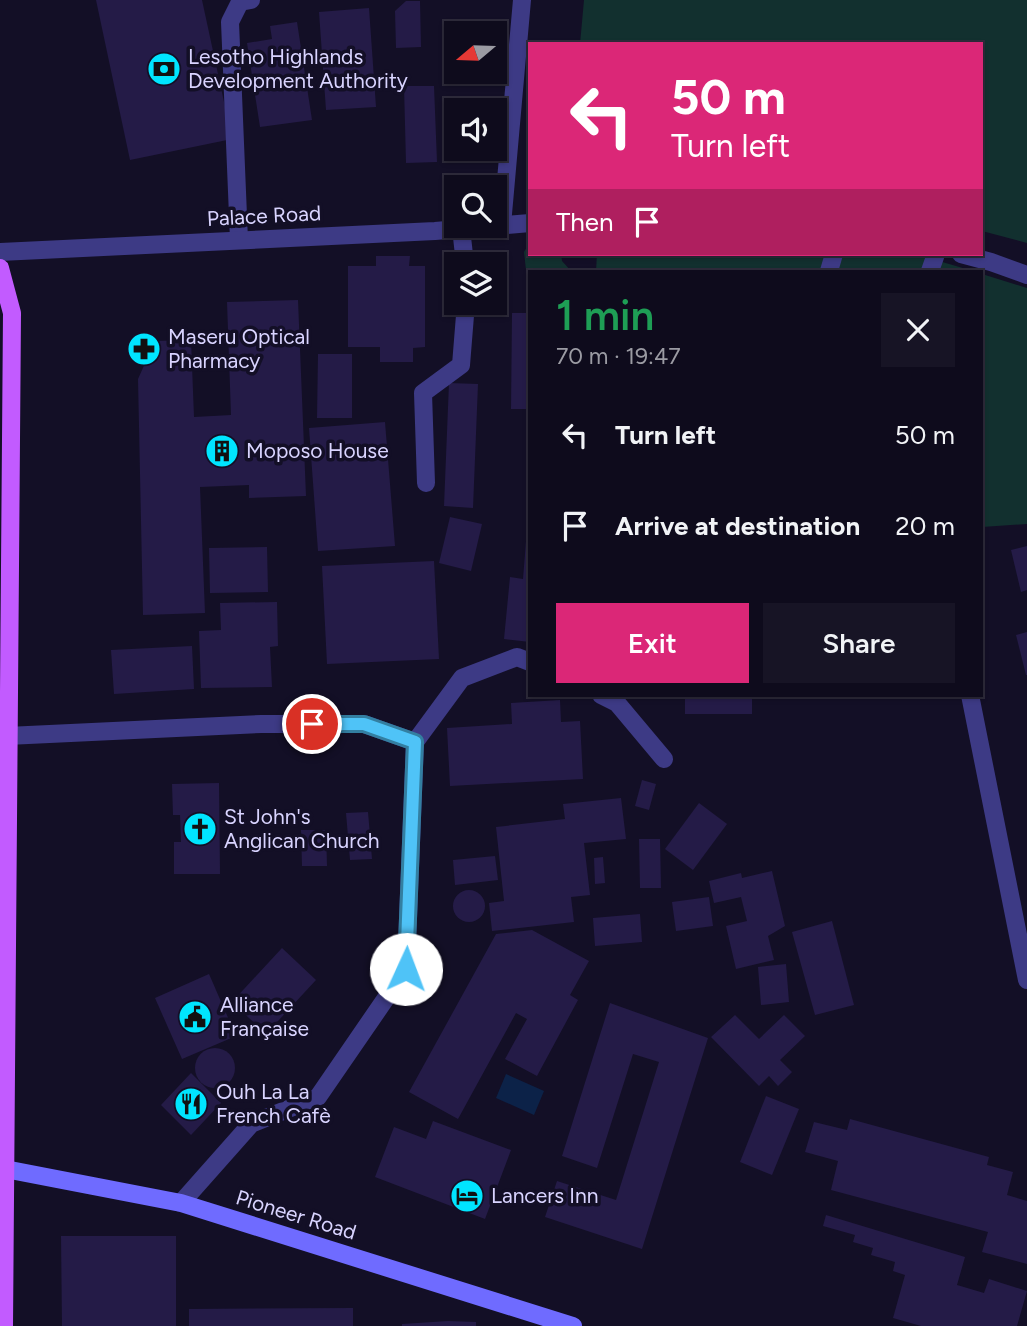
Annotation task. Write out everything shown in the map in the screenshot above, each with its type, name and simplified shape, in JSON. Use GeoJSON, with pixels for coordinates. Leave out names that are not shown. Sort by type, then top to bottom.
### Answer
{"type":"FeatureCollection","features":[{"type":"Feature","properties":{"kind":"main road"},"geometry":{"type":"LineString","coordinates":[[0,268],[6,313],[7,736],[2,1169],[4,1326]]}},
{"type":"Feature","properties":{"kind":"main road","name":"Pioneer Road"},"geometry":{"type":"LineString","coordinates":[[2,1169],[181,1203],[573,1326]]}},
{"type":"Feature","properties":{"kind":"street"},"geometry":{"type":"LineString","coordinates":[[239,240],[230,22],[240,2],[251,0]]}},
{"type":"Feature","properties":{"kind":"street"},"geometry":{"type":"LineString","coordinates":[[506,175],[522,0]]}},
{"type":"Feature","properties":{"kind":"street","name":"Palace Road"},"geometry":{"type":"LineString","coordinates":[[507,225],[528,223]]}},
{"type":"Feature","properties":{"kind":"street","name":"Palace Road"},"geometry":{"type":"LineString","coordinates":[[0,252],[444,229]]}},
{"type":"Feature","properties":{"kind":"street"},"geometry":{"type":"LineString","coordinates":[[970,256],[1027,275]]}},
{"type":"Feature","properties":{"kind":"street"},"geometry":{"type":"LineString","coordinates":[[426,483],[423,393],[461,365],[465,315]]}},
{"type":"Feature","properties":{"kind":"street"},"geometry":{"type":"LineString","coordinates":[[181,1203],[251,1124],[318,1097],[406,969],[415,742],[462,678],[517,657],[528,661]]}},
{"type":"Feature","properties":{"kind":"street"},"geometry":{"type":"LineString","coordinates":[[605,697],[617,703],[664,759]]}},
{"type":"Feature","properties":{"kind":"street"},"geometry":{"type":"LineString","coordinates":[[970,697],[1027,981]]}},
{"type":"Feature","properties":{"kind":"street"},"geometry":{"type":"LineString","coordinates":[[7,736],[261,724],[364,724],[415,742]]}},
{"type":"Feature","properties":{"kind":"green space"},"geometry":{"type":"Polygon","coordinates":[[[584,0],[1027,0],[1027,243],[983,231],[983,42],[580,42],[584,0]]]}},
{"type":"Feature","properties":{"kind":"green space"},"geometry":{"type":"Polygon","coordinates":[[[528,245],[528,256],[561,256],[570,270],[528,270],[528,274],[524,252],[528,245]]]}},
{"type":"Feature","properties":{"kind":"green space"},"geometry":{"type":"Polygon","coordinates":[[[597,256],[922,256],[970,270],[596,270],[597,256]]]}},
{"type":"Feature","properties":{"kind":"green space"},"geometry":{"type":"Polygon","coordinates":[[[983,274],[1027,288],[1027,524],[983,527],[983,274]]]}},
{"type":"Feature","properties":{"kind":"water"},"geometry":{"type":"Polygon","coordinates":[[[506,1074],[544,1091],[534,1115],[496,1098],[506,1074]]]}},
{"type":"Feature","properties":{"kind":"building","name":"Lesotho Highlands Development Authority"},"geometry":{"type":"Polygon","coordinates":[[[96,0],[202,0],[232,139],[130,160],[96,0]]]}},
{"type":"Feature","properties":{"kind":"building"},"geometry":{"type":"Polygon","coordinates":[[[406,1],[420,1],[421,47],[396,48],[395,11],[406,1]]]}},
{"type":"Feature","properties":{"kind":"building"},"geometry":{"type":"Polygon","coordinates":[[[369,8],[376,107],[326,110],[319,12],[369,8]]]}},
{"type":"Feature","properties":{"kind":"building"},"geometry":{"type":"Polygon","coordinates":[[[297,22],[312,120],[260,127],[247,43],[272,39],[270,26],[297,22]]]}},
{"type":"Feature","properties":{"kind":"building"},"geometry":{"type":"Polygon","coordinates":[[[404,86],[434,86],[437,162],[406,163],[404,86]]]}},
{"type":"Feature","properties":{"kind":"building"},"geometry":{"type":"Polygon","coordinates":[[[376,256],[410,256],[409,266],[425,266],[425,347],[413,348],[413,362],[380,362],[380,347],[348,347],[348,266],[376,266],[376,256]]]}},
{"type":"Feature","properties":{"kind":"building","name":"Moposo House"},"geometry":{"type":"Polygon","coordinates":[[[298,300],[306,496],[249,498],[249,485],[200,487],[205,613],[143,615],[138,379],[155,341],[191,340],[194,417],[231,415],[227,302],[298,300]]]}},
{"type":"Feature","properties":{"kind":"building"},"geometry":{"type":"Polygon","coordinates":[[[512,313],[528,313],[528,409],[511,409],[512,313]]]}},
{"type":"Feature","properties":{"kind":"building"},"geometry":{"type":"Polygon","coordinates":[[[318,354],[352,354],[352,418],[317,418],[318,354]]]}},
{"type":"Feature","properties":{"kind":"building"},"geometry":{"type":"Polygon","coordinates":[[[449,383],[478,384],[473,508],[444,506],[449,383]]]}},
{"type":"Feature","properties":{"kind":"building"},"geometry":{"type":"Polygon","coordinates":[[[385,422],[395,546],[318,551],[309,428],[385,422]]]}},
{"type":"Feature","properties":{"kind":"building"},"geometry":{"type":"Polygon","coordinates":[[[528,516],[528,642],[504,639],[510,577],[523,579],[528,516]]]}},
{"type":"Feature","properties":{"kind":"building"},"geometry":{"type":"Polygon","coordinates":[[[450,517],[482,524],[471,571],[439,563],[450,517]]]}},
{"type":"Feature","properties":{"kind":"building"},"geometry":{"type":"Polygon","coordinates":[[[1027,546],[1027,590],[1021,592],[1011,550],[1027,546]]]}},
{"type":"Feature","properties":{"kind":"building"},"geometry":{"type":"Polygon","coordinates":[[[267,547],[268,592],[210,593],[209,548],[267,547]]]}},
{"type":"Feature","properties":{"kind":"building"},"geometry":{"type":"Polygon","coordinates":[[[434,561],[439,659],[327,664],[322,566],[434,561]]]}},
{"type":"Feature","properties":{"kind":"building"},"geometry":{"type":"Polygon","coordinates":[[[277,602],[278,646],[270,647],[272,687],[201,688],[199,631],[221,630],[220,603],[277,602]]]}},
{"type":"Feature","properties":{"kind":"building"},"geometry":{"type":"Polygon","coordinates":[[[1027,632],[1027,675],[1026,675],[1016,635],[1027,632]]]}},
{"type":"Feature","properties":{"kind":"building"},"geometry":{"type":"Polygon","coordinates":[[[192,646],[194,689],[114,694],[111,650],[192,646]]]}},
{"type":"Feature","properties":{"kind":"building"},"geometry":{"type":"Polygon","coordinates":[[[685,697],[752,697],[752,714],[685,714],[685,697]]]}},
{"type":"Feature","properties":{"kind":"building"},"geometry":{"type":"Polygon","coordinates":[[[560,700],[561,722],[580,721],[583,779],[450,786],[447,728],[512,724],[511,703],[560,700]]]}},
{"type":"Feature","properties":{"kind":"building"},"geometry":{"type":"Polygon","coordinates":[[[642,780],[656,784],[649,810],[635,806],[642,780]]]}},
{"type":"Feature","properties":{"kind":"building","name":"St John's Anglican Church"},"geometry":{"type":"Polygon","coordinates":[[[219,783],[220,874],[174,874],[174,842],[181,842],[180,815],[173,815],[172,784],[219,783]]]}},
{"type":"Feature","properties":{"kind":"building"},"geometry":{"type":"Polygon","coordinates":[[[621,798],[626,839],[584,843],[590,895],[571,897],[574,922],[492,931],[489,903],[504,901],[496,827],[565,819],[563,804],[621,798]]]}},
{"type":"Feature","properties":{"kind":"building"},"geometry":{"type":"Polygon","coordinates":[[[699,803],[727,824],[693,870],[665,849],[699,803]]]}},
{"type":"Feature","properties":{"kind":"building"},"geometry":{"type":"Polygon","coordinates":[[[368,812],[372,859],[350,860],[346,813],[368,812]]]}},
{"type":"Feature","properties":{"kind":"building"},"geometry":{"type":"Polygon","coordinates":[[[301,830],[326,830],[327,866],[302,866],[301,830]]]}},
{"type":"Feature","properties":{"kind":"building"},"geometry":{"type":"Polygon","coordinates":[[[639,839],[660,839],[661,888],[640,888],[639,839]]]}},
{"type":"Feature","properties":{"kind":"building"},"geometry":{"type":"Polygon","coordinates":[[[495,856],[498,880],[455,885],[453,860],[495,856]]]}},
{"type":"Feature","properties":{"kind":"building"},"geometry":{"type":"Polygon","coordinates":[[[603,857],[605,883],[595,884],[594,858],[603,857]]]}},
{"type":"Feature","properties":{"kind":"building"},"geometry":{"type":"Polygon","coordinates":[[[772,871],[785,926],[768,936],[774,960],[736,969],[726,926],[747,921],[741,897],[714,903],[709,881],[741,873],[742,878],[772,871]]]}},
{"type":"Feature","properties":{"kind":"building"},"geometry":{"type":"Polygon","coordinates":[[[469,890],[481,894],[485,906],[481,918],[469,922],[457,918],[453,906],[457,894],[469,890]]]}},
{"type":"Feature","properties":{"kind":"building"},"geometry":{"type":"Polygon","coordinates":[[[709,897],[713,926],[676,931],[672,902],[709,897]]]}},
{"type":"Feature","properties":{"kind":"building"},"geometry":{"type":"Polygon","coordinates":[[[640,914],[642,942],[595,946],[593,918],[640,914]]]}},
{"type":"Feature","properties":{"kind":"building"},"geometry":{"type":"Polygon","coordinates":[[[832,921],[854,1005],[815,1015],[792,932],[832,921]]]}},
{"type":"Feature","properties":{"kind":"building"},"geometry":{"type":"Polygon","coordinates":[[[532,930],[589,961],[570,995],[578,1000],[537,1076],[505,1059],[527,1019],[516,1013],[458,1119],[409,1092],[496,934],[532,930]]]}},
{"type":"Feature","properties":{"kind":"building"},"geometry":{"type":"Polygon","coordinates":[[[282,948],[316,980],[266,1034],[232,1002],[282,948]]]}},
{"type":"Feature","properties":{"kind":"building"},"geometry":{"type":"Polygon","coordinates":[[[786,964],[789,1002],[761,1005],[758,967],[786,964]]]}},
{"type":"Feature","properties":{"kind":"building","name":"Alliance Française"},"geometry":{"type":"Polygon","coordinates":[[[209,974],[236,1036],[182,1059],[155,998],[209,974]]]}},
{"type":"Feature","properties":{"kind":"building"},"geometry":{"type":"Polygon","coordinates":[[[610,1003],[708,1038],[642,1249],[545,1217],[557,1181],[616,1200],[659,1062],[633,1054],[597,1168],[562,1156],[610,1003]]]}},
{"type":"Feature","properties":{"kind":"building"},"geometry":{"type":"Polygon","coordinates":[[[735,1015],[759,1039],[784,1015],[805,1036],[780,1060],[792,1072],[778,1086],[769,1076],[759,1086],[711,1037],[735,1015]]]}},
{"type":"Feature","properties":{"kind":"building"},"geometry":{"type":"Polygon","coordinates":[[[215,1048],[229,1054],[235,1068],[229,1082],[215,1088],[201,1082],[195,1068],[201,1054],[215,1048]]]}},
{"type":"Feature","properties":{"kind":"building","name":"Ouh La La French Cafè"},"geometry":{"type":"Polygon","coordinates":[[[191,1073],[221,1103],[191,1135],[161,1105],[191,1073]]]}},
{"type":"Feature","properties":{"kind":"building"},"geometry":{"type":"Polygon","coordinates":[[[766,1096],[799,1109],[772,1175],[740,1162],[766,1096]]]}},
{"type":"Feature","properties":{"kind":"building"},"geometry":{"type":"Polygon","coordinates":[[[850,1119],[989,1157],[987,1165],[1013,1172],[1007,1195],[1027,1201],[1027,1264],[982,1252],[988,1232],[831,1190],[838,1161],[805,1152],[814,1122],[847,1130],[850,1119]]]}},
{"type":"Feature","properties":{"kind":"building"},"geometry":{"type":"Polygon","coordinates":[[[433,1121],[511,1150],[485,1219],[375,1177],[394,1127],[426,1139],[433,1121]]]}},
{"type":"Feature","properties":{"kind":"building"},"geometry":{"type":"Polygon","coordinates":[[[826,1215],[965,1257],[957,1285],[984,1293],[989,1279],[1027,1291],[1017,1326],[921,1326],[893,1318],[905,1275],[893,1271],[895,1262],[871,1255],[873,1248],[853,1242],[855,1235],[823,1226],[826,1215]]]}},
{"type":"Feature","properties":{"kind":"building"},"geometry":{"type":"Polygon","coordinates":[[[61,1236],[176,1236],[176,1326],[62,1326],[61,1236]]]}},
{"type":"Feature","properties":{"kind":"building"},"geometry":{"type":"Polygon","coordinates":[[[353,1308],[353,1326],[189,1326],[189,1309],[353,1308]]]}},
{"type":"Feature","properties":{"kind":"building"},"geometry":{"type":"Polygon","coordinates":[[[476,1322],[476,1326],[402,1326],[402,1324],[476,1322]]]}},
{"type":"Feature","properties":{"kind":"place","name":"Lesotho Highlands Development Authority"},"geometry":{"type":"Point","coordinates":[164,69]}},
{"type":"Feature","properties":{"kind":"place","name":"Maseru Optical Pharmacy"},"geometry":{"type":"Point","coordinates":[144,349]}},
{"type":"Feature","properties":{"kind":"place","name":"Moposo House"},"geometry":{"type":"Point","coordinates":[222,451]}},
{"type":"Feature","properties":{"kind":"place","name":"St John's Anglican Church"},"geometry":{"type":"Point","coordinates":[200,829]}},
{"type":"Feature","properties":{"kind":"place","name":"Alliance Française"},"geometry":{"type":"Point","coordinates":[195,1017]}},
{"type":"Feature","properties":{"kind":"place","name":"Ouh La La French Cafè"},"geometry":{"type":"Point","coordinates":[191,1104]}},
{"type":"Feature","properties":{"kind":"place","name":"Lancers Inn"},"geometry":{"type":"Point","coordinates":[467,1196]}},
{"type":"Feature","properties":{"kind":"route"},"geometry":{"type":"LineString","coordinates":[[312,724],[364,724],[415,742],[406,969]]}}]}
